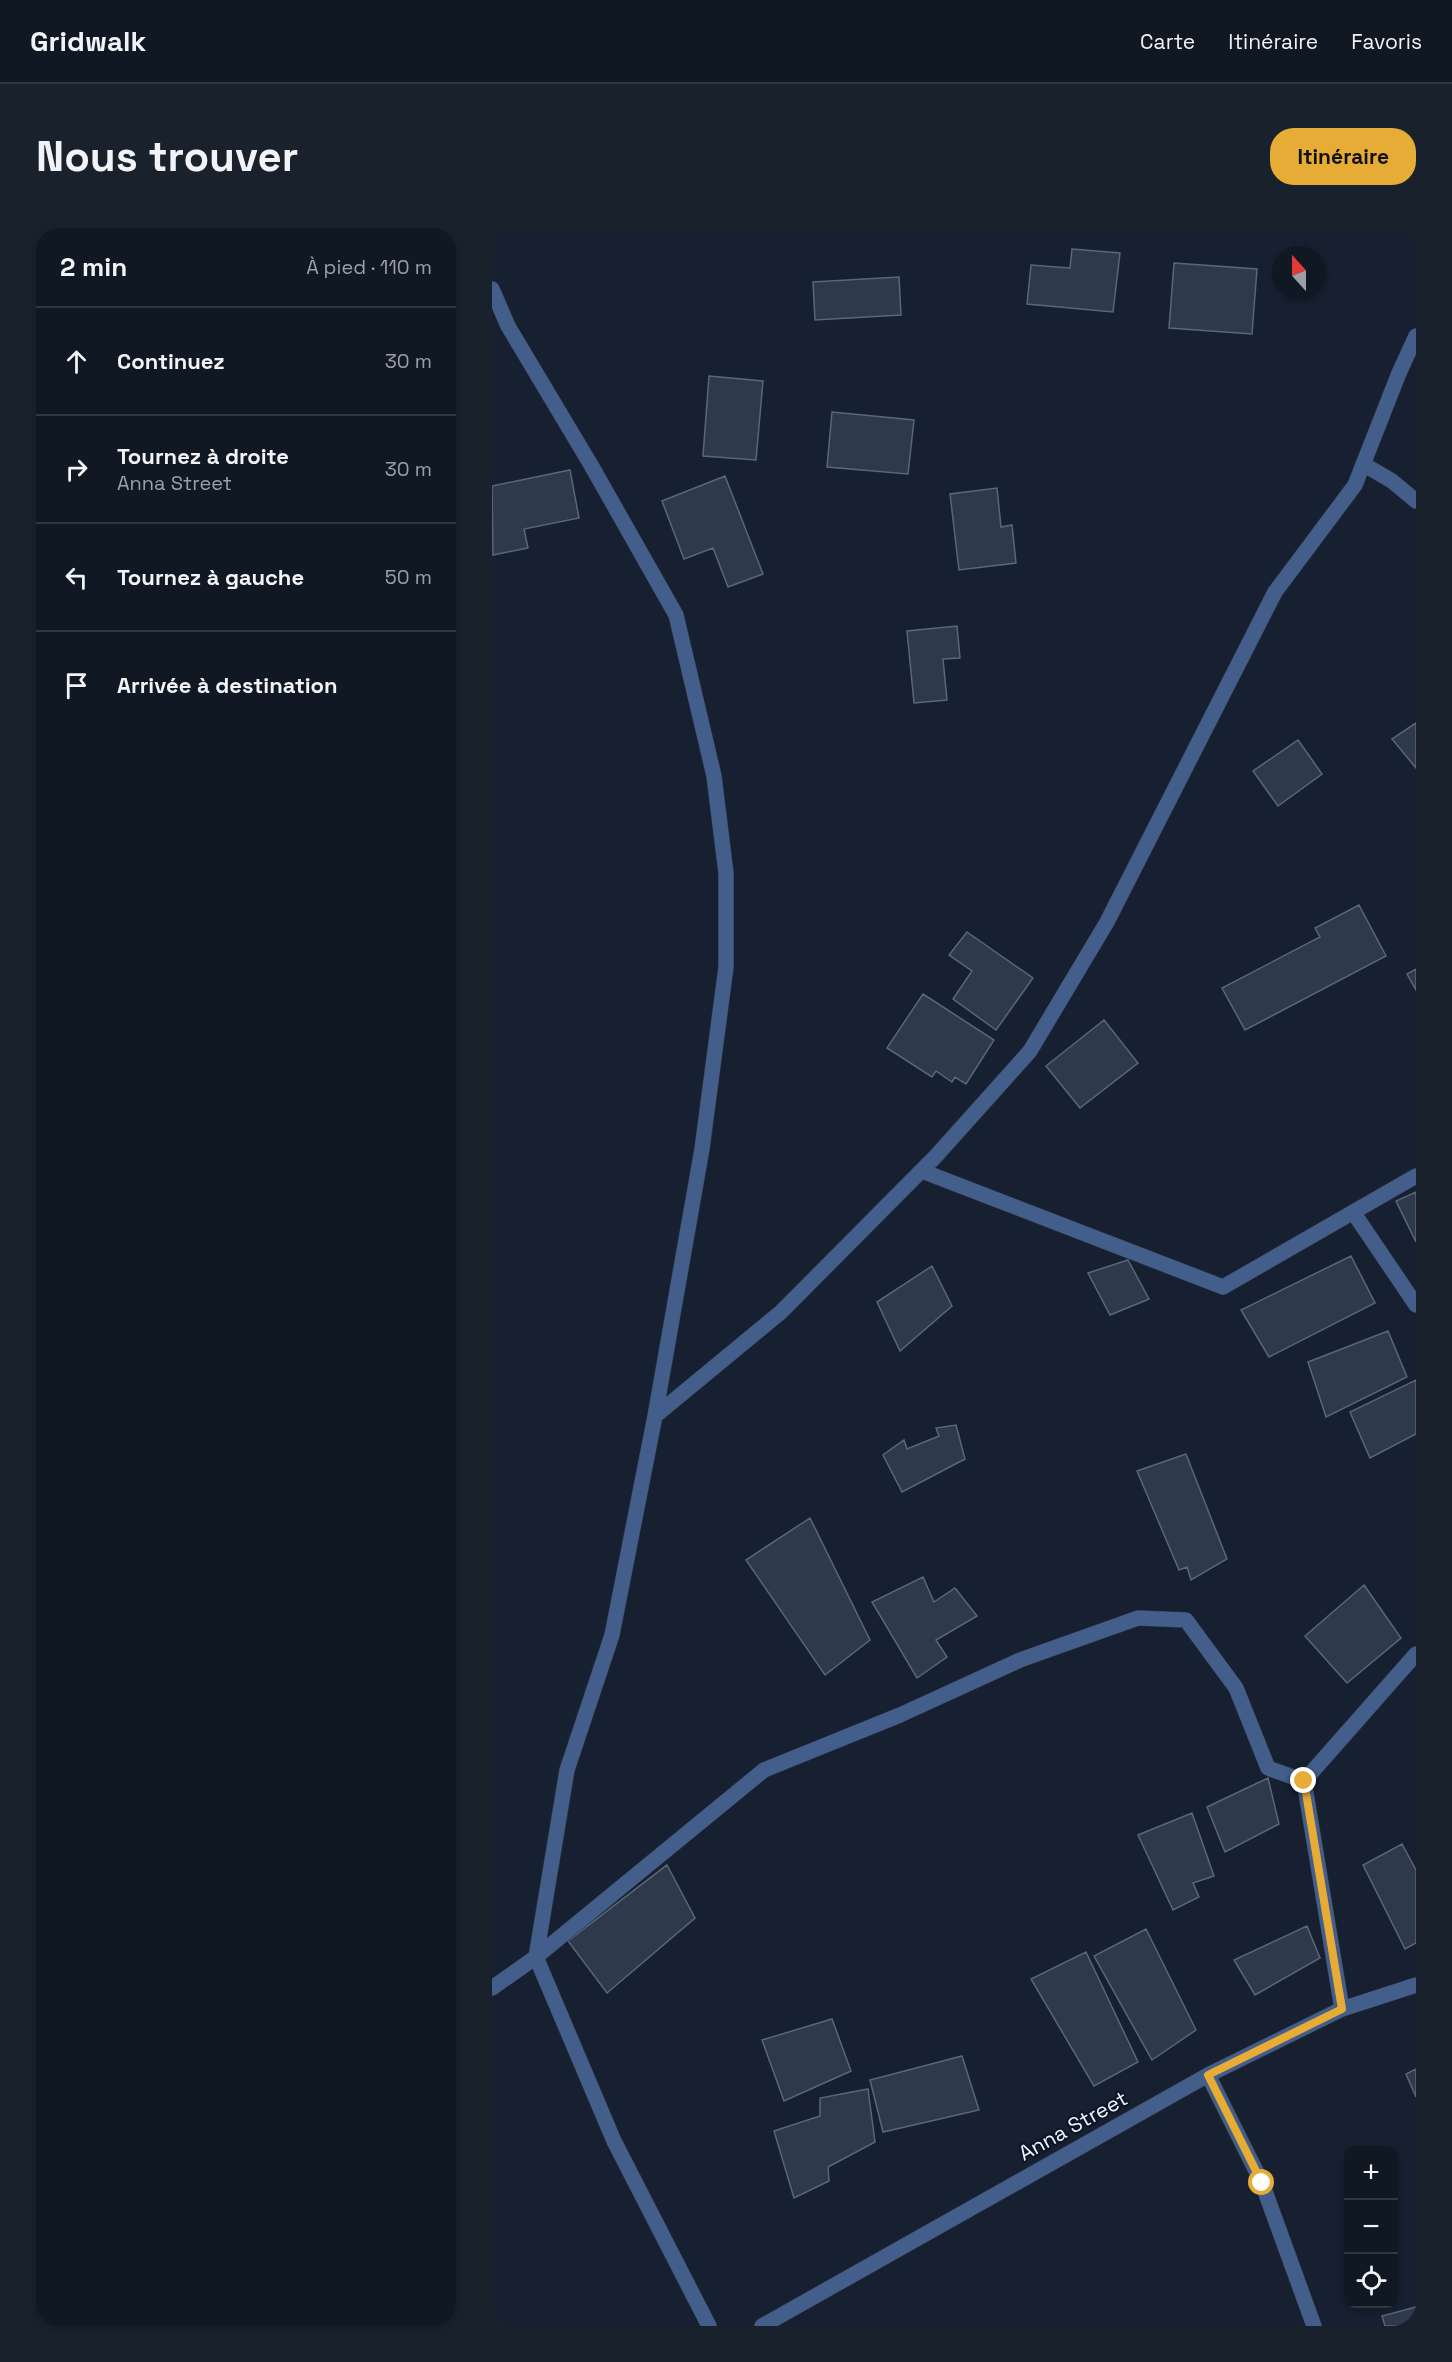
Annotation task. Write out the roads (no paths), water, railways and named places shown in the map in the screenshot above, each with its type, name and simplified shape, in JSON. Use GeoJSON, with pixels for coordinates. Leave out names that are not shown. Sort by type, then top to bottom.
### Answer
{"type":"FeatureCollection","features":[{"type":"Feature","properties":{"kind":"street"},"geometry":{"type":"LineString","coordinates":[[492,289],[508,326],[591,465],[676,615],[714,776],[726,873],[726,967],[702,1149],[655,1416],[612,1635],[567,1770],[536,1957],[614,2141],[709,2326]]}},
{"type":"Feature","properties":{"kind":"street"},"geometry":{"type":"LineString","coordinates":[[655,1416],[781,1312],[922,1171],[1030,1051],[1107,922],[1275,592],[1355,485],[1416,336]]}},
{"type":"Feature","properties":{"kind":"street"},"geometry":{"type":"LineString","coordinates":[[1363,464],[1392,481],[1416,501]]}},
{"type":"Feature","properties":{"kind":"street"},"geometry":{"type":"LineString","coordinates":[[922,1171],[1223,1287],[1416,1176]]}},
{"type":"Feature","properties":{"kind":"street"},"geometry":{"type":"LineString","coordinates":[[1353,1212],[1416,1305]]}},
{"type":"Feature","properties":{"kind":"street"},"geometry":{"type":"LineString","coordinates":[[492,1988],[536,1957],[764,1770],[900,1715],[1020,1660],[1138,1618],[1186,1620],[1236,1688],[1268,1768],[1304,1781]]}},
{"type":"Feature","properties":{"kind":"street"},"geometry":{"type":"LineString","coordinates":[[1304,1781],[1416,1654]]}},
{"type":"Feature","properties":{"kind":"street"},"geometry":{"type":"LineString","coordinates":[[1304,1781],[1342,2009]]}},
{"type":"Feature","properties":{"kind":"street","name":"Anna Street"},"geometry":{"type":"LineString","coordinates":[[762,2326],[1208,2075],[1342,2009],[1416,1985]]}},
{"type":"Feature","properties":{"kind":"street"},"geometry":{"type":"LineString","coordinates":[[1208,2075],[1262,2183],[1314,2326]]}}]}
